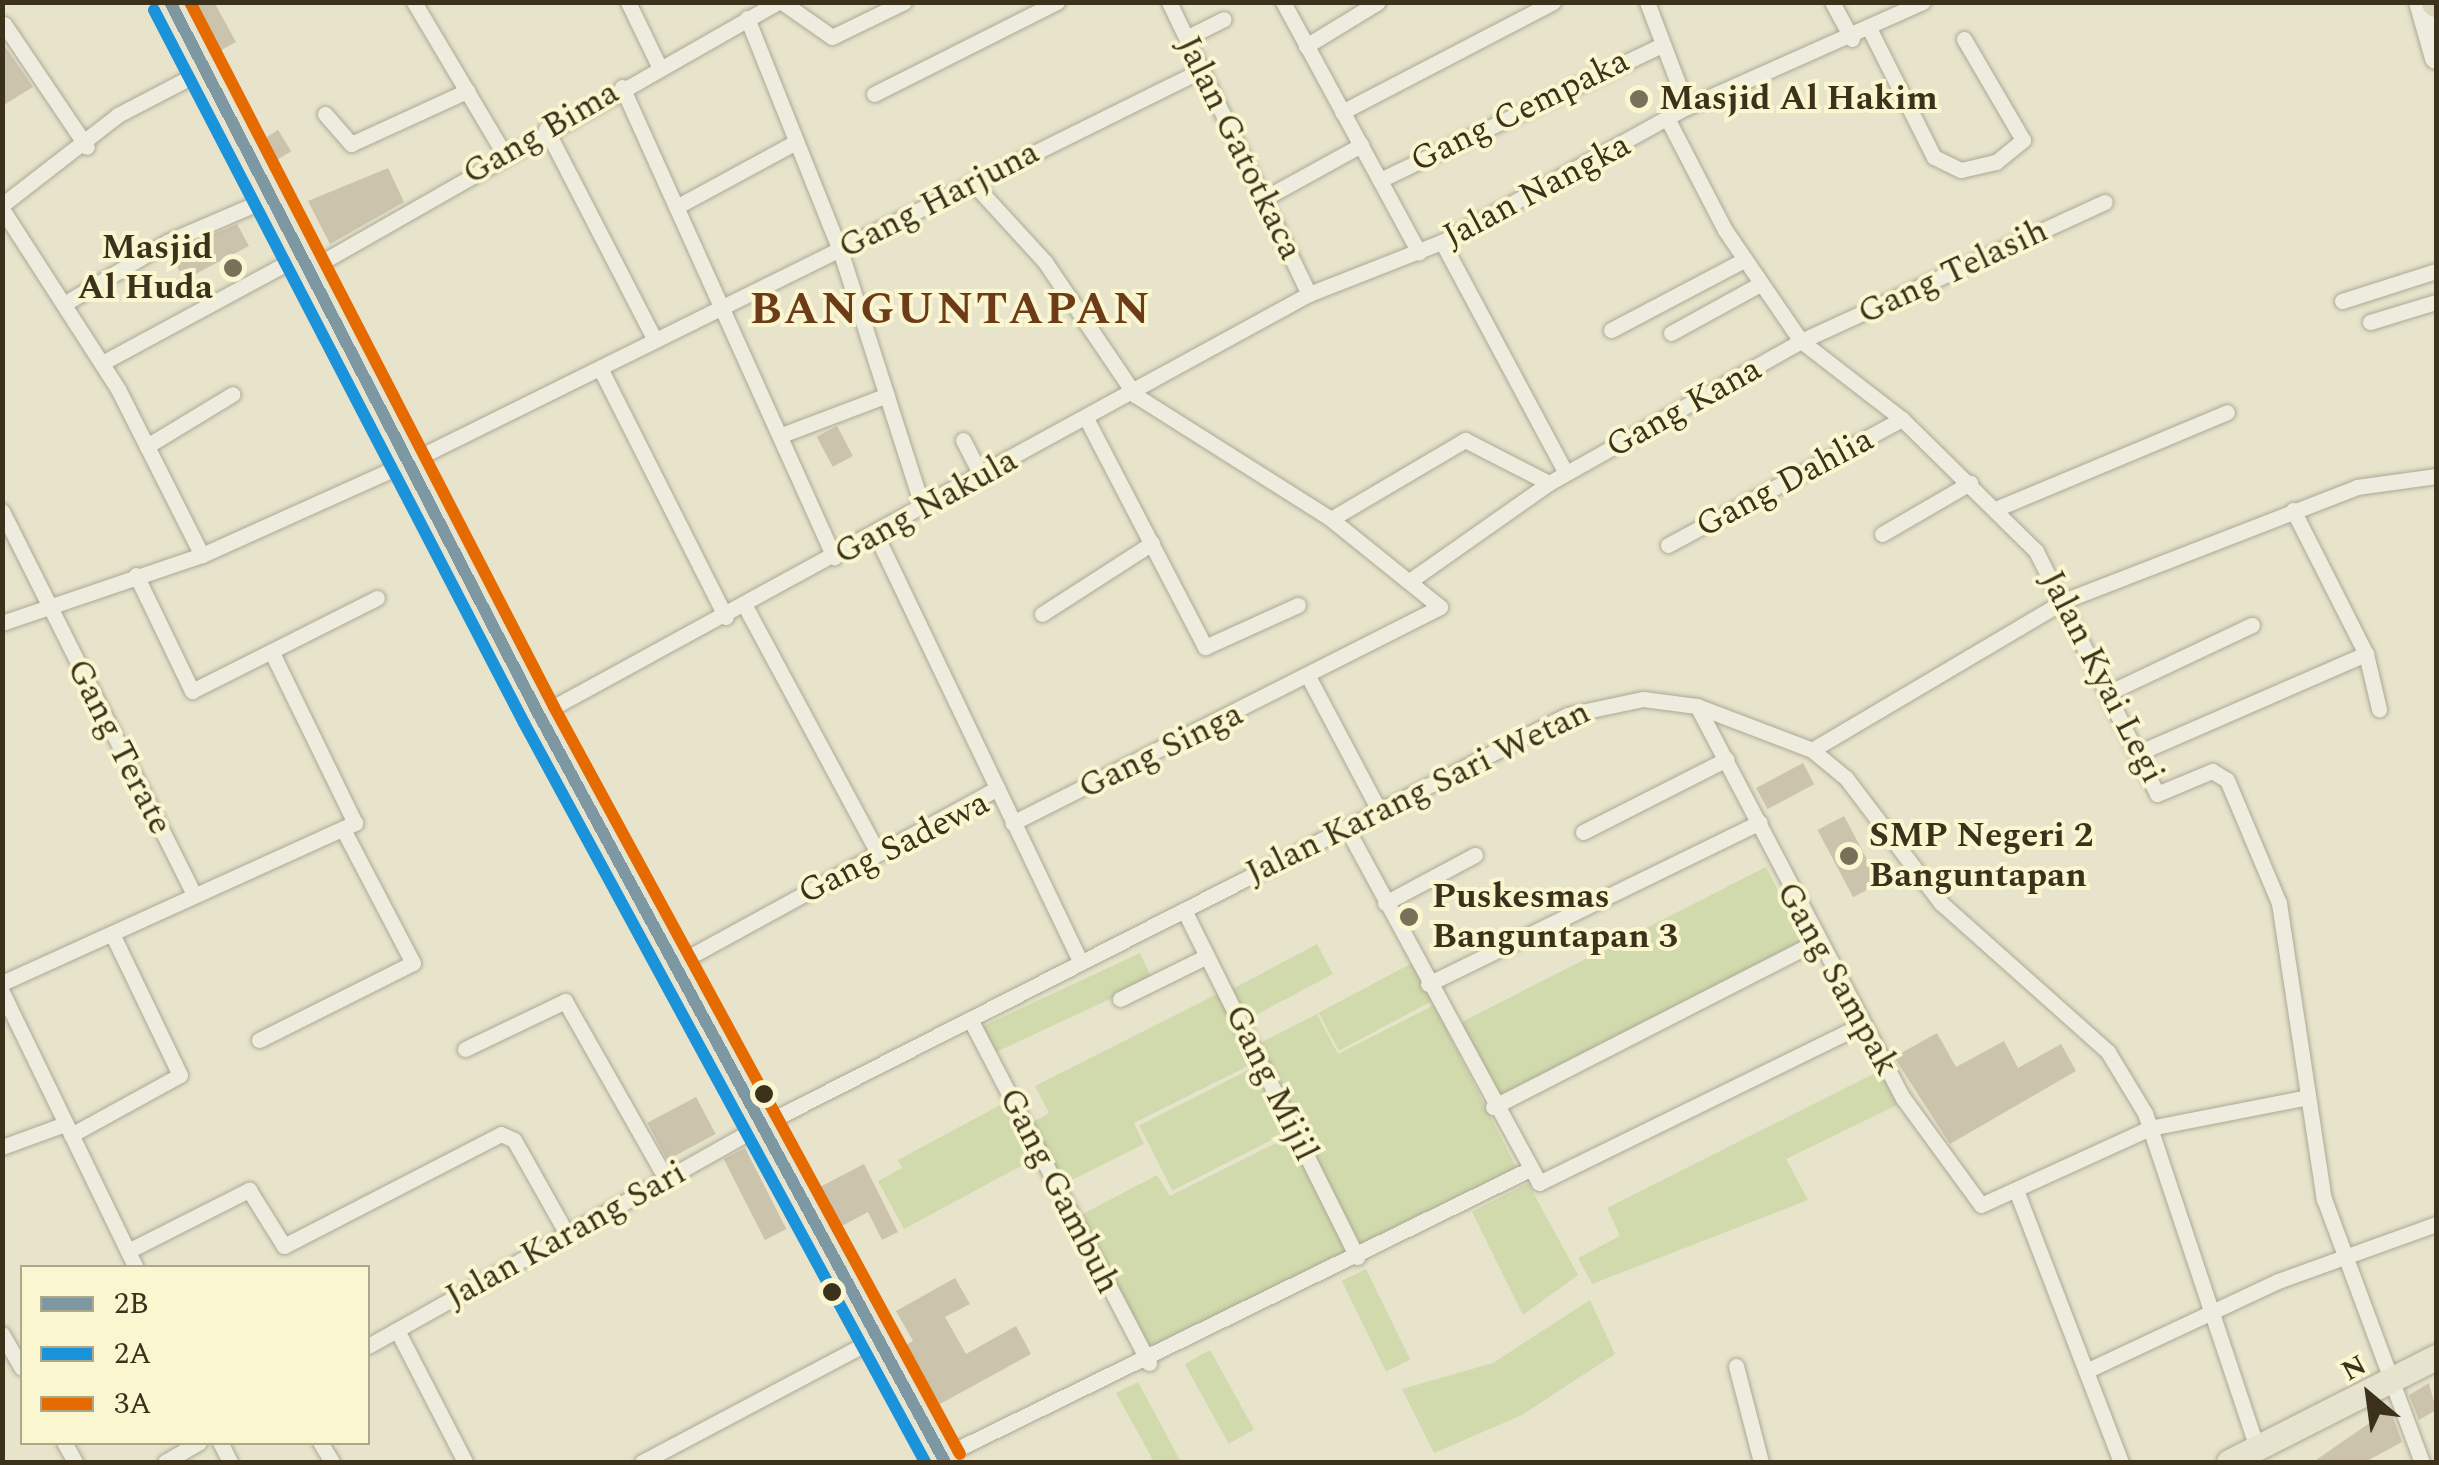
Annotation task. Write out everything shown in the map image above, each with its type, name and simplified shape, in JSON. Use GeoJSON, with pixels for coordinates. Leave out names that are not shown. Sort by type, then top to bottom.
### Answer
{"type":"FeatureCollection","features":[{"type":"Feature","properties":{"kind":"main road"},"geometry":{"type":"LineString","coordinates":[[170,2],[202,71],[539,715],[678,962],[878,1337],[939,1461]]}},
{"type":"Feature","properties":{"kind":"main road"},"geometry":{"type":"LineString","coordinates":[[2242,1457],[2436,1357]]}},
{"type":"Feature","properties":{"kind":"street"},"geometry":{"type":"LineString","coordinates":[[414,2],[504,152]]}},
{"type":"Feature","properties":{"kind":"street"},"geometry":{"type":"LineString","coordinates":[[628,2],[659,66]]}},
{"type":"Feature","properties":{"kind":"street"},"geometry":{"type":"LineString","coordinates":[[780,2],[832,37],[904,2]]}},
{"type":"Feature","properties":{"kind":"street","name":"Gang Bima"},"geometry":{"type":"LineString","coordinates":[[102,363],[304,263],[780,2]]}},
{"type":"Feature","properties":{"kind":"street"},"geometry":{"type":"LineString","coordinates":[[874,94],[1057,2]]}},
{"type":"Feature","properties":{"kind":"street","name":"Jalan Gatotkaca"},"geometry":{"type":"LineString","coordinates":[[1168,2],[1266,198],[1309,294]]}},
{"type":"Feature","properties":{"kind":"street"},"geometry":{"type":"LineString","coordinates":[[1283,2],[1420,253]]}},
{"type":"Feature","properties":{"kind":"street"},"geometry":{"type":"LineString","coordinates":[[1306,46],[1378,2]]}},
{"type":"Feature","properties":{"kind":"street"},"geometry":{"type":"LineString","coordinates":[[1342,112],[1553,2]]}},
{"type":"Feature","properties":{"kind":"street"},"geometry":{"type":"LineString","coordinates":[[1647,2],[1688,107]]}},
{"type":"Feature","properties":{"kind":"street"},"geometry":{"type":"LineString","coordinates":[[1832,2],[1852,39]]}},
{"type":"Feature","properties":{"kind":"street","name":"Jalan Nangka"},"geometry":{"type":"LineString","coordinates":[[1309,294],[1420,253],[1688,107],[1871,32],[1923,2]]}},
{"type":"Feature","properties":{"kind":"street"},"geometry":{"type":"LineString","coordinates":[[2420,2],[2436,58]]}},
{"type":"Feature","properties":{"kind":"street"},"geometry":{"type":"LineString","coordinates":[[747,18],[840,250],[924,508]]}},
{"type":"Feature","properties":{"kind":"street"},"geometry":{"type":"LineString","coordinates":[[1186,38],[1224,19]]}},
{"type":"Feature","properties":{"kind":"street"},"geometry":{"type":"LineString","coordinates":[[4,24],[86,147]]}},
{"type":"Feature","properties":{"kind":"street"},"geometry":{"type":"LineString","coordinates":[[1871,32],[1934,157],[1961,170],[1996,162],[2023,140],[1964,39]]}},
{"type":"Feature","properties":{"kind":"street","name":"Gang Cempaka"},"geometry":{"type":"LineString","coordinates":[[1380,180],[1662,45]]}},
{"type":"Feature","properties":{"kind":"street","name":"Gang Harjuna"},"geometry":{"type":"LineString","coordinates":[[2,624],[44,603],[202,556],[407,463],[1202,70]]}},
{"type":"Feature","properties":{"kind":"street"},"geometry":{"type":"LineString","coordinates":[[202,71],[130,107],[86,147],[2,207],[102,363],[202,556]]}},
{"type":"Feature","properties":{"kind":"street"},"geometry":{"type":"LineString","coordinates":[[622,86],[726,303],[834,557]]}},
{"type":"Feature","properties":{"kind":"street"},"geometry":{"type":"LineString","coordinates":[[325,114],[351,144],[467,91]]}},
{"type":"Feature","properties":{"kind":"street","name":"Jalan Kyai Legi"},"geometry":{"type":"LineString","coordinates":[[1668,120],[1744,260],[1802,342],[1902,420],[1998,508],[2066,600],[2157,794],[2212,771],[2227,780],[2277,893],[2308,1098]]}},
{"type":"Feature","properties":{"kind":"street"},"geometry":{"type":"LineString","coordinates":[[546,129],[655,340]]}},
{"type":"Feature","properties":{"kind":"street"},"geometry":{"type":"LineString","coordinates":[[678,206],[796,142]]}},
{"type":"Feature","properties":{"kind":"street"},"geometry":{"type":"LineString","coordinates":[[1266,198],[1360,145]]}},
{"type":"Feature","properties":{"kind":"street"},"geometry":{"type":"LineString","coordinates":[[972,182],[1045,262],[1135,395],[1331,519],[1411,580]]}},
{"type":"Feature","properties":{"kind":"street"},"geometry":{"type":"LineString","coordinates":[[64,304],[167,242],[270,198]]}},
{"type":"Feature","properties":{"kind":"street","name":"Gang Telasih"},"geometry":{"type":"LineString","coordinates":[[1802,342],[2105,202]]}},
{"type":"Feature","properties":{"kind":"street"},"geometry":{"type":"LineString","coordinates":[[1442,242],[1566,473]]}},
{"type":"Feature","properties":{"kind":"street"},"geometry":{"type":"LineString","coordinates":[[1611,330],[1744,260]]}},
{"type":"Feature","properties":{"kind":"street"},"geometry":{"type":"LineString","coordinates":[[2342,301],[2436,271]]}},
{"type":"Feature","properties":{"kind":"street"},"geometry":{"type":"LineString","coordinates":[[1671,333],[1760,284]]}},
{"type":"Feature","properties":{"kind":"street","name":"Gang Nakula"},"geometry":{"type":"LineString","coordinates":[[539,715],[1135,395],[1309,294]]}},
{"type":"Feature","properties":{"kind":"street"},"geometry":{"type":"LineString","coordinates":[[2370,322],[2436,302]]}},
{"type":"Feature","properties":{"kind":"street","name":"Gang Kana"},"geometry":{"type":"LineString","coordinates":[[1411,580],[1566,473],[1802,342]]}},
{"type":"Feature","properties":{"kind":"street"},"geometry":{"type":"LineString","coordinates":[[600,368],[726,617]]}},
{"type":"Feature","properties":{"kind":"street"},"geometry":{"type":"LineString","coordinates":[[146,446],[233,394]]}},
{"type":"Feature","properties":{"kind":"street"},"geometry":{"type":"LineString","coordinates":[[784,434],[886,395]]}},
{"type":"Feature","properties":{"kind":"street"},"geometry":{"type":"LineString","coordinates":[[1998,508],[2227,412]]}},
{"type":"Feature","properties":{"kind":"street"},"geometry":{"type":"LineString","coordinates":[[1088,420],[1205,647],[1298,606]]}},
{"type":"Feature","properties":{"kind":"street","name":"Gang Dahlia"},"geometry":{"type":"LineString","coordinates":[[1668,545],[1902,420]]}},
{"type":"Feature","properties":{"kind":"street"},"geometry":{"type":"LineString","coordinates":[[963,440],[982,476]]}},
{"type":"Feature","properties":{"kind":"street"},"geometry":{"type":"LineString","coordinates":[[1331,519],[1465,440],[1549,484]]}},
{"type":"Feature","properties":{"kind":"street"},"geometry":{"type":"LineString","coordinates":[[1812,750],[2066,600],[2293,510],[2398,477],[2436,476]]}},
{"type":"Feature","properties":{"kind":"street"},"geometry":{"type":"LineString","coordinates":[[1882,534],[1970,483]]}},
{"type":"Feature","properties":{"kind":"street","name":"Gang Terate"},"geometry":{"type":"LineString","coordinates":[[2,510],[44,603],[193,892]]}},
{"type":"Feature","properties":{"kind":"street"},"geometry":{"type":"LineString","coordinates":[[2293,510],[2366,654],[2379,709]]}},
{"type":"Feature","properties":{"kind":"street"},"geometry":{"type":"LineString","coordinates":[[876,535],[996,788]]}},
{"type":"Feature","properties":{"kind":"street"},"geometry":{"type":"LineString","coordinates":[[1042,614],[1152,543]]}},
{"type":"Feature","properties":{"kind":"street"},"geometry":{"type":"LineString","coordinates":[[136,576],[190,690],[377,598]]}},
{"type":"Feature","properties":{"kind":"street","name":"Gang Singa"},"geometry":{"type":"LineString","coordinates":[[1013,823],[1436,613],[1434,597],[1411,580]]}},
{"type":"Feature","properties":{"kind":"street"},"geometry":{"type":"LineString","coordinates":[[745,606],[878,853]]}},
{"type":"Feature","properties":{"kind":"street"},"geometry":{"type":"LineString","coordinates":[[2110,692],[2252,625]]}},
{"type":"Feature","properties":{"kind":"street"},"geometry":{"type":"LineString","coordinates":[[2,983],[112,934],[193,892],[355,823],[272,653]]}},
{"type":"Feature","properties":{"kind":"street"},"geometry":{"type":"LineString","coordinates":[[2138,752],[2366,654]]}},
{"type":"Feature","properties":{"kind":"street"},"geometry":{"type":"LineString","coordinates":[[1309,678],[1379,810]]}},
{"type":"Feature","properties":{"kind":"street","name":"Jalan Karang Sari Wetan"},"geometry":{"type":"LineString","coordinates":[[764,1124],[1593,704],[1697,706],[1812,750],[1846,778],[1941,903],[2102,1045],[2150,1128],[2210,1312],[2242,1457]]}},
{"type":"Feature","properties":{"kind":"street","name":"Gang Sampak"},"geometry":{"type":"LineString","coordinates":[[1697,706],[1862,1025],[1973,1200],[1988,1206],[2016,1190]]}},
{"type":"Feature","properties":{"kind":"street"},"geometry":{"type":"LineString","coordinates":[[1583,832],[1727,758]]}},
{"type":"Feature","properties":{"kind":"street","name":"Gang Sadewa"},"geometry":{"type":"LineString","coordinates":[[678,962],[996,788],[1081,962]]}},
{"type":"Feature","properties":{"kind":"street"},"geometry":{"type":"LineString","coordinates":[[1428,984],[1760,822]]}},
{"type":"Feature","properties":{"kind":"street"},"geometry":{"type":"LineString","coordinates":[[1346,827],[1526,1171],[1545,1182],[1862,1025]]}},
{"type":"Feature","properties":{"kind":"street"},"geometry":{"type":"LineString","coordinates":[[258,1040],[413,963],[343,829]]}},
{"type":"Feature","properties":{"kind":"street"},"geometry":{"type":"LineString","coordinates":[[1385,902],[1474,855]]}},
{"type":"Feature","properties":{"kind":"street","name":"Gang Mijil"},"geometry":{"type":"LineString","coordinates":[[1184,910],[1357,1257]]}},
{"type":"Feature","properties":{"kind":"street"},"geometry":{"type":"LineString","coordinates":[[2,1146],[68,1130],[179,1078],[112,934]]}},
{"type":"Feature","properties":{"kind":"street"},"geometry":{"type":"LineString","coordinates":[[1493,1108],[1816,942]]}},
{"type":"Feature","properties":{"kind":"street"},"geometry":{"type":"LineString","coordinates":[[1120,999],[1207,956]]}},
{"type":"Feature","properties":{"kind":"street"},"geometry":{"type":"LineString","coordinates":[[2,992],[135,1265]]}},
{"type":"Feature","properties":{"kind":"street"},"geometry":{"type":"LineString","coordinates":[[465,1050],[565,1001],[666,1179]]}},
{"type":"Feature","properties":{"kind":"street","name":"Gang Gambuh"},"geometry":{"type":"LineString","coordinates":[[970,1019],[1149,1362]]}},
{"type":"Feature","properties":{"kind":"street"},"geometry":{"type":"LineString","coordinates":[[2122,1462],[2016,1190],[2150,1128],[2308,1098],[2343,1257],[2386,1382],[2422,1462]]}},
{"type":"Feature","properties":{"kind":"street","name":"Jalan Karang Sari"},"geometry":{"type":"LineString","coordinates":[[370,1345],[764,1124]]}},
{"type":"Feature","properties":{"kind":"street"},"geometry":{"type":"LineString","coordinates":[[128,1251],[249,1190],[284,1246],[502,1134],[514,1140],[567,1234]]}},
{"type":"Feature","properties":{"kind":"street"},"geometry":{"type":"LineString","coordinates":[[939,1461],[1149,1362],[1526,1171]]}},
{"type":"Feature","properties":{"kind":"street"},"geometry":{"type":"LineString","coordinates":[[2086,1371],[2210,1312],[2436,1224]]}},
{"type":"Feature","properties":{"kind":"street"},"geometry":{"type":"LineString","coordinates":[[397,1330],[465,1462]]}},
{"type":"Feature","properties":{"kind":"street"},"geometry":{"type":"LineString","coordinates":[[2,1334],[20,1363]]}},
{"type":"Feature","properties":{"kind":"street"},"geometry":{"type":"LineString","coordinates":[[642,1462],[878,1337]]}},
{"type":"Feature","properties":{"kind":"street"},"geometry":{"type":"LineString","coordinates":[[1736,1366],[1761,1462]]}},
{"type":"Feature","properties":{"kind":"street"},"geometry":{"type":"LineString","coordinates":[[165,1462],[194,1445]]}},
{"type":"Feature","properties":{"kind":"green space"},"geometry":{"type":"Polygon","coordinates":[[[1766,867],[1806,946],[1495,1105],[1455,1025],[1766,867]]]}},
{"type":"Feature","properties":{"kind":"green space"},"geometry":{"type":"Polygon","coordinates":[[[1317,944],[1333,974],[1246,1020],[1230,990],[1317,944]]]}},
{"type":"Feature","properties":{"kind":"green space"},"geometry":{"type":"Polygon","coordinates":[[[1140,953],[1152,979],[995,1053],[982,1027],[1140,953]]]}},
{"type":"Feature","properties":{"kind":"green space"},"geometry":{"type":"Polygon","coordinates":[[[1414,962],[1434,1000],[1339,1051],[1319,1013],[1414,962]]]}},
{"type":"Feature","properties":{"kind":"green space"},"geometry":{"type":"Polygon","coordinates":[[[1221,992],[1256,1062],[1134,1123],[1144,1144],[1062,1185],[1031,1123],[1049,1113],[1035,1086],[1221,992]]]}},
{"type":"Feature","properties":{"kind":"green space"},"geometry":{"type":"Polygon","coordinates":[[[1434,1005],[1517,1169],[1362,1249],[1258,1044],[1317,1014],[1338,1054],[1434,1005]]]}},
{"type":"Feature","properties":{"kind":"green space"},"geometry":{"type":"Polygon","coordinates":[[[1256,1066],[1289,1131],[1172,1191],[1139,1125],[1256,1066]]]}},
{"type":"Feature","properties":{"kind":"green space"},"geometry":{"type":"Polygon","coordinates":[[[1883,1069],[1903,1102],[1786,1159],[1808,1200],[1592,1284],[1578,1258],[1620,1236],[1607,1208],[1883,1069]]]}},
{"type":"Feature","properties":{"kind":"green space"},"geometry":{"type":"Polygon","coordinates":[[[1004,1103],[1034,1159],[904,1229],[878,1181],[902,1168],[898,1160],[1004,1103]]]}},
{"type":"Feature","properties":{"kind":"green space"},"geometry":{"type":"Polygon","coordinates":[[[1292,1135],[1352,1256],[1150,1356],[1079,1216],[1157,1175],[1170,1196],[1292,1135]]]}},
{"type":"Feature","properties":{"kind":"green space"},"geometry":{"type":"Polygon","coordinates":[[[1528,1183],[1578,1275],[1523,1315],[1472,1212],[1528,1183]]]}},
{"type":"Feature","properties":{"kind":"green space"},"geometry":{"type":"Polygon","coordinates":[[[1366,1269],[1410,1360],[1386,1372],[1342,1281],[1366,1269]]]}},
{"type":"Feature","properties":{"kind":"green space"},"geometry":{"type":"Polygon","coordinates":[[[1590,1300],[1615,1354],[1522,1415],[1434,1453],[1402,1389],[1493,1363],[1590,1300]]]}},
{"type":"Feature","properties":{"kind":"green space"},"geometry":{"type":"Polygon","coordinates":[[[1210,1350],[1254,1430],[1229,1444],[1185,1364],[1210,1350]]]}},
{"type":"Feature","properties":{"kind":"green space"},"geometry":{"type":"Polygon","coordinates":[[[1138,1382],[1181,1462],[1154,1462],[1116,1393],[1138,1382]]]}},
{"type":"Feature","properties":{"kind":"building"},"geometry":{"type":"Polygon","coordinates":[[[195,2],[214,2],[236,42],[216,53],[195,2]]]}},
{"type":"Feature","properties":{"kind":"building"},"geometry":{"type":"Polygon","coordinates":[[[2,42],[33,87],[2,106],[2,42]]]}},
{"type":"Feature","properties":{"kind":"building"},"geometry":{"type":"Polygon","coordinates":[[[278,130],[291,151],[273,162],[260,141],[278,130]]]}},
{"type":"Feature","properties":{"kind":"building"},"geometry":{"type":"Polygon","coordinates":[[[388,168],[404,202],[330,244],[308,201],[388,168]]]}},
{"type":"Feature","properties":{"kind":"building"},"geometry":{"type":"Polygon","coordinates":[[[237,224],[249,246],[184,280],[170,253],[237,224]]]}},
{"type":"Feature","properties":{"kind":"building"},"geometry":{"type":"Polygon","coordinates":[[[837,426],[853,456],[833,467],[817,437],[837,426]]]}},
{"type":"Feature","properties":{"kind":"building"},"geometry":{"type":"Polygon","coordinates":[[[1803,763],[1814,784],[1767,809],[1756,788],[1803,763]]]}},
{"type":"Feature","properties":{"kind":"building","name":"SMP Negeri 2 Banguntapan"},"geometry":{"type":"Polygon","coordinates":[[[1844,816],[1880,883],[1853,897],[1818,830],[1844,816]]]}},
{"type":"Feature","properties":{"kind":"building"},"geometry":{"type":"Polygon","coordinates":[[[1937,1033],[1956,1067],[2004,1041],[2018,1068],[2061,1044],[2076,1071],[1950,1144],[1894,1057],[1937,1033]]]}},
{"type":"Feature","properties":{"kind":"building"},"geometry":{"type":"Polygon","coordinates":[[[696,1097],[716,1134],[667,1160],[647,1123],[696,1097]]]}},
{"type":"Feature","properties":{"kind":"building"},"geometry":{"type":"Polygon","coordinates":[[[745,1148],[786,1229],[765,1240],[724,1159],[745,1148]]]}},
{"type":"Feature","properties":{"kind":"building"},"geometry":{"type":"Polygon","coordinates":[[[864,1164],[898,1232],[882,1240],[868,1212],[840,1227],[820,1187],[864,1164]]]}},
{"type":"Feature","properties":{"kind":"building"},"geometry":{"type":"Polygon","coordinates":[[[955,1278],[970,1304],[945,1317],[966,1354],[1016,1326],[1031,1354],[940,1404],[902,1347],[913,1341],[896,1311],[955,1278]]]}},
{"type":"Feature","properties":{"kind":"building"},"geometry":{"type":"Polygon","coordinates":[[[2429,1383],[2436,1410],[2419,1420],[2409,1395],[2429,1383]]]}},
{"type":"Feature","properties":{"kind":"building"},"geometry":{"type":"Polygon","coordinates":[[[2390,1409],[2402,1442],[2365,1462],[2313,1462],[2390,1409]]]}},
{"type":"Feature","properties":{"kind":"transit line","name":"2B"},"geometry":{"type":"LineString","coordinates":[[170,2],[539,715],[945,1462]]}},
{"type":"Feature","properties":{"kind":"transit line","name":"3A"},"geometry":{"type":"LineString","coordinates":[[190,2],[554,707],[960,1454]]}},
{"type":"Feature","properties":{"kind":"transit line","name":"2A"},"geometry":{"type":"LineString","coordinates":[[154,10],[524,723],[925,1462]]}},
{"type":"Feature","properties":{"kind":"place","name":"Masjid Al Hakim"},"geometry":{"type":"Point","coordinates":[1639,99]}},
{"type":"Feature","properties":{"kind":"place","name":"Masjid Al Huda"},"geometry":{"type":"Point","coordinates":[233,268]}},
{"type":"Feature","properties":{"kind":"place","name":"SMP Negeri 2 Banguntapan"},"geometry":{"type":"Point","coordinates":[1849,856]}},
{"type":"Feature","properties":{"kind":"place","name":"Puskesmas Banguntapan 3"},"geometry":{"type":"Point","coordinates":[1409,917]}},
{"type":"Feature","properties":{"kind":"district","name":"BANGUNTAPAN"},"geometry":{"type":"Point","coordinates":[951,310]}}]}
